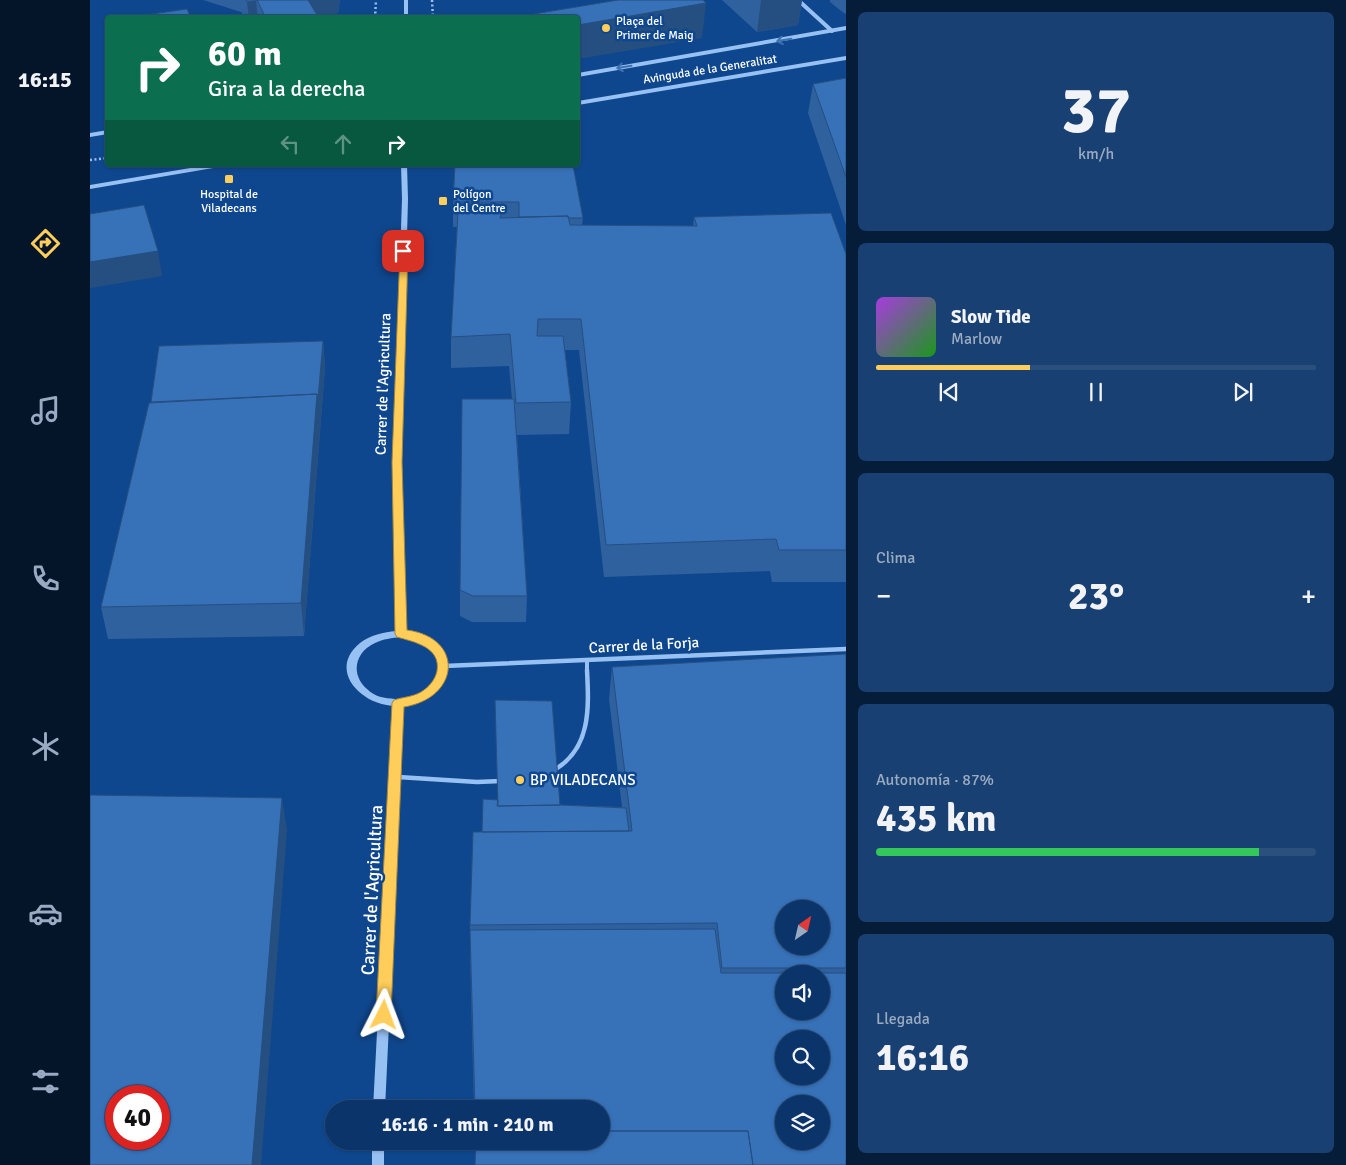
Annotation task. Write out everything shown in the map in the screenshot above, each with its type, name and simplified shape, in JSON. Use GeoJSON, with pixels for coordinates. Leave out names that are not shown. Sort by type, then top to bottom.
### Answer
{"type":"FeatureCollection","features":[{"type":"Feature","properties":{"kind":"street"},"geometry":{"type":"LineString","coordinates":[[406,0],[406,15]]}},
{"type":"Feature","properties":{"kind":"street"},"geometry":{"type":"LineString","coordinates":[[798,0],[832,31]]}},
{"type":"Feature","properties":{"kind":"street"},"geometry":{"type":"LineString","coordinates":[[580,75],[846,28]]}},
{"type":"Feature","properties":{"kind":"street","name":"Avinguda de la Generalitat"},"geometry":{"type":"LineString","coordinates":[[580,103],[846,58]]}},
{"type":"Feature","properties":{"kind":"street"},"geometry":{"type":"LineString","coordinates":[[90,135],[105,132]]}},
{"type":"Feature","properties":{"kind":"street"},"geometry":{"type":"LineString","coordinates":[[90,187],[206,167]]}},
{"type":"Feature","properties":{"kind":"street","name":"Carrer de l'Agricultura"},"geometry":{"type":"LineString","coordinates":[[401,634],[397,462],[405,199],[404,167]]}},
{"type":"Feature","properties":{"kind":"street"},"geometry":{"type":"LineString","coordinates":[[401,634],[414,636],[435,647],[441,656],[444,666],[439,682],[426,695],[413,701],[398,703],[383,702],[364,693],[352,679],[351,668],[354,657],[362,647],[373,639],[386,635],[401,634]]}},
{"type":"Feature","properties":{"kind":"street","name":"Carrer de la Forja"},"geometry":{"type":"LineString","coordinates":[[444,666],[846,649]]}},
{"type":"Feature","properties":{"kind":"street","name":"Carrer de l'Agricultura"},"geometry":{"type":"LineString","coordinates":[[379,1100],[398,703]]}},
{"type":"Feature","properties":{"kind":"street"},"geometry":{"type":"LineString","coordinates":[[378,1150],[378,1165]]}},
{"type":"Feature","properties":{"kind":"lane"},"geometry":{"type":"LineString","coordinates":[[552,771],[561,768],[567,762],[583,738],[589,701],[587,660]]}},
{"type":"Feature","properties":{"kind":"lane"},"geometry":{"type":"LineString","coordinates":[[396,776],[477,782],[510,781]]}},
{"type":"Feature","properties":{"kind":"path"},"geometry":{"type":"LineString","coordinates":[[375,15],[376,0]]}},
{"type":"Feature","properties":{"kind":"path"},"geometry":{"type":"LineString","coordinates":[[432,0],[433,15]]}},
{"type":"Feature","properties":{"kind":"path"},"geometry":{"type":"LineString","coordinates":[[90,160],[105,158]]}},
{"type":"Feature","properties":{"kind":"building"},"geometry":{"type":"Polygon","coordinates":[[[257,0],[308,0],[317,15],[264,15],[257,0]]]}},
{"type":"Feature","properties":{"kind":"building"},"geometry":{"type":"Polygon","coordinates":[[[618,0],[703,0],[706,3],[580,25],[580,15],[528,15],[618,0]]]}},
{"type":"Feature","properties":{"kind":"building"},"geometry":{"type":"Polygon","coordinates":[[[187,9],[190,15],[145,15],[187,9]]]}},
{"type":"Feature","properties":{"kind":"building"},"geometry":{"type":"Polygon","coordinates":[[[846,78],[846,177],[813,84],[846,78]]]}},
{"type":"Feature","properties":{"kind":"building"},"geometry":{"type":"Polygon","coordinates":[[[455,167],[573,167],[583,218],[568,218],[568,216],[519,217],[519,202],[453,202],[455,167]]]}},
{"type":"Feature","properties":{"kind":"building"},"geometry":{"type":"Polygon","coordinates":[[[144,205],[158,251],[90,262],[90,214],[144,205]]]}},
{"type":"Feature","properties":{"kind":"building"},"geometry":{"type":"Polygon","coordinates":[[[458,213],[501,213],[500,218],[568,216],[570,225],[697,226],[694,217],[831,213],[846,254],[846,550],[779,550],[776,539],[606,545],[581,319],[538,319],[537,336],[563,336],[571,402],[516,403],[510,334],[451,337],[458,213]]]}},
{"type":"Feature","properties":{"kind":"building"},"geometry":{"type":"Polygon","coordinates":[[[323,341],[318,399],[317,394],[151,402],[159,346],[323,341]]]}},
{"type":"Feature","properties":{"kind":"building"},"geometry":{"type":"Polygon","coordinates":[[[317,394],[301,603],[101,607],[149,403],[317,394]]]}},
{"type":"Feature","properties":{"kind":"building"},"geometry":{"type":"Polygon","coordinates":[[[462,399],[514,399],[527,596],[473,596],[460,590],[462,399]]]}},
{"type":"Feature","properties":{"kind":"building"},"geometry":{"type":"Polygon","coordinates":[[[846,654],[846,968],[830,968],[830,965],[775,965],[775,968],[722,968],[717,923],[470,925],[473,832],[632,831],[612,667],[846,654]]]}},
{"type":"Feature","properties":{"kind":"building"},"geometry":{"type":"Polygon","coordinates":[[[495,700],[552,701],[560,805],[498,806],[495,700]]]}},
{"type":"Feature","properties":{"kind":"building"},"geometry":{"type":"Polygon","coordinates":[[[90,795],[282,798],[252,1165],[90,1165],[90,795]]]}},
{"type":"Feature","properties":{"kind":"building"},"geometry":{"type":"Polygon","coordinates":[[[483,799],[498,800],[497,806],[561,805],[626,808],[629,831],[482,832],[483,799]]]}},
{"type":"Feature","properties":{"kind":"building"},"geometry":{"type":"Polygon","coordinates":[[[715,929],[721,973],[775,973],[775,1020],[830,1020],[830,973],[846,973],[846,1165],[753,1165],[748,1131],[610,1131],[610,1100],[475,1100],[470,930],[715,929]]]}},
{"type":"Feature","properties":{"kind":"building"},"geometry":{"type":"Polygon","coordinates":[[[610,1131],[748,1131],[753,1165],[475,1165],[476,1150],[610,1150],[610,1131]]]}},
{"type":"Feature","properties":{"kind":"place","name":"Plaça del Primer de Maig"},"geometry":{"type":"Point","coordinates":[606,28]}},
{"type":"Feature","properties":{"kind":"place","name":"Hospital de Viladecans"},"geometry":{"type":"Point","coordinates":[229,179]}},
{"type":"Feature","properties":{"kind":"place","name":"Polígon del Centre"},"geometry":{"type":"Point","coordinates":[443,201]}},
{"type":"Feature","properties":{"kind":"place","name":"BP VILADECANS"},"geometry":{"type":"Point","coordinates":[520,780]}},
{"type":"Feature","properties":{"kind":"route"},"geometry":{"type":"LineString","coordinates":[[384,1015],[398,703],[413,701],[426,695],[436,687],[442,677],[444,666],[441,656],[435,647],[426,640],[401,634],[397,462],[403,251]]}}]}
